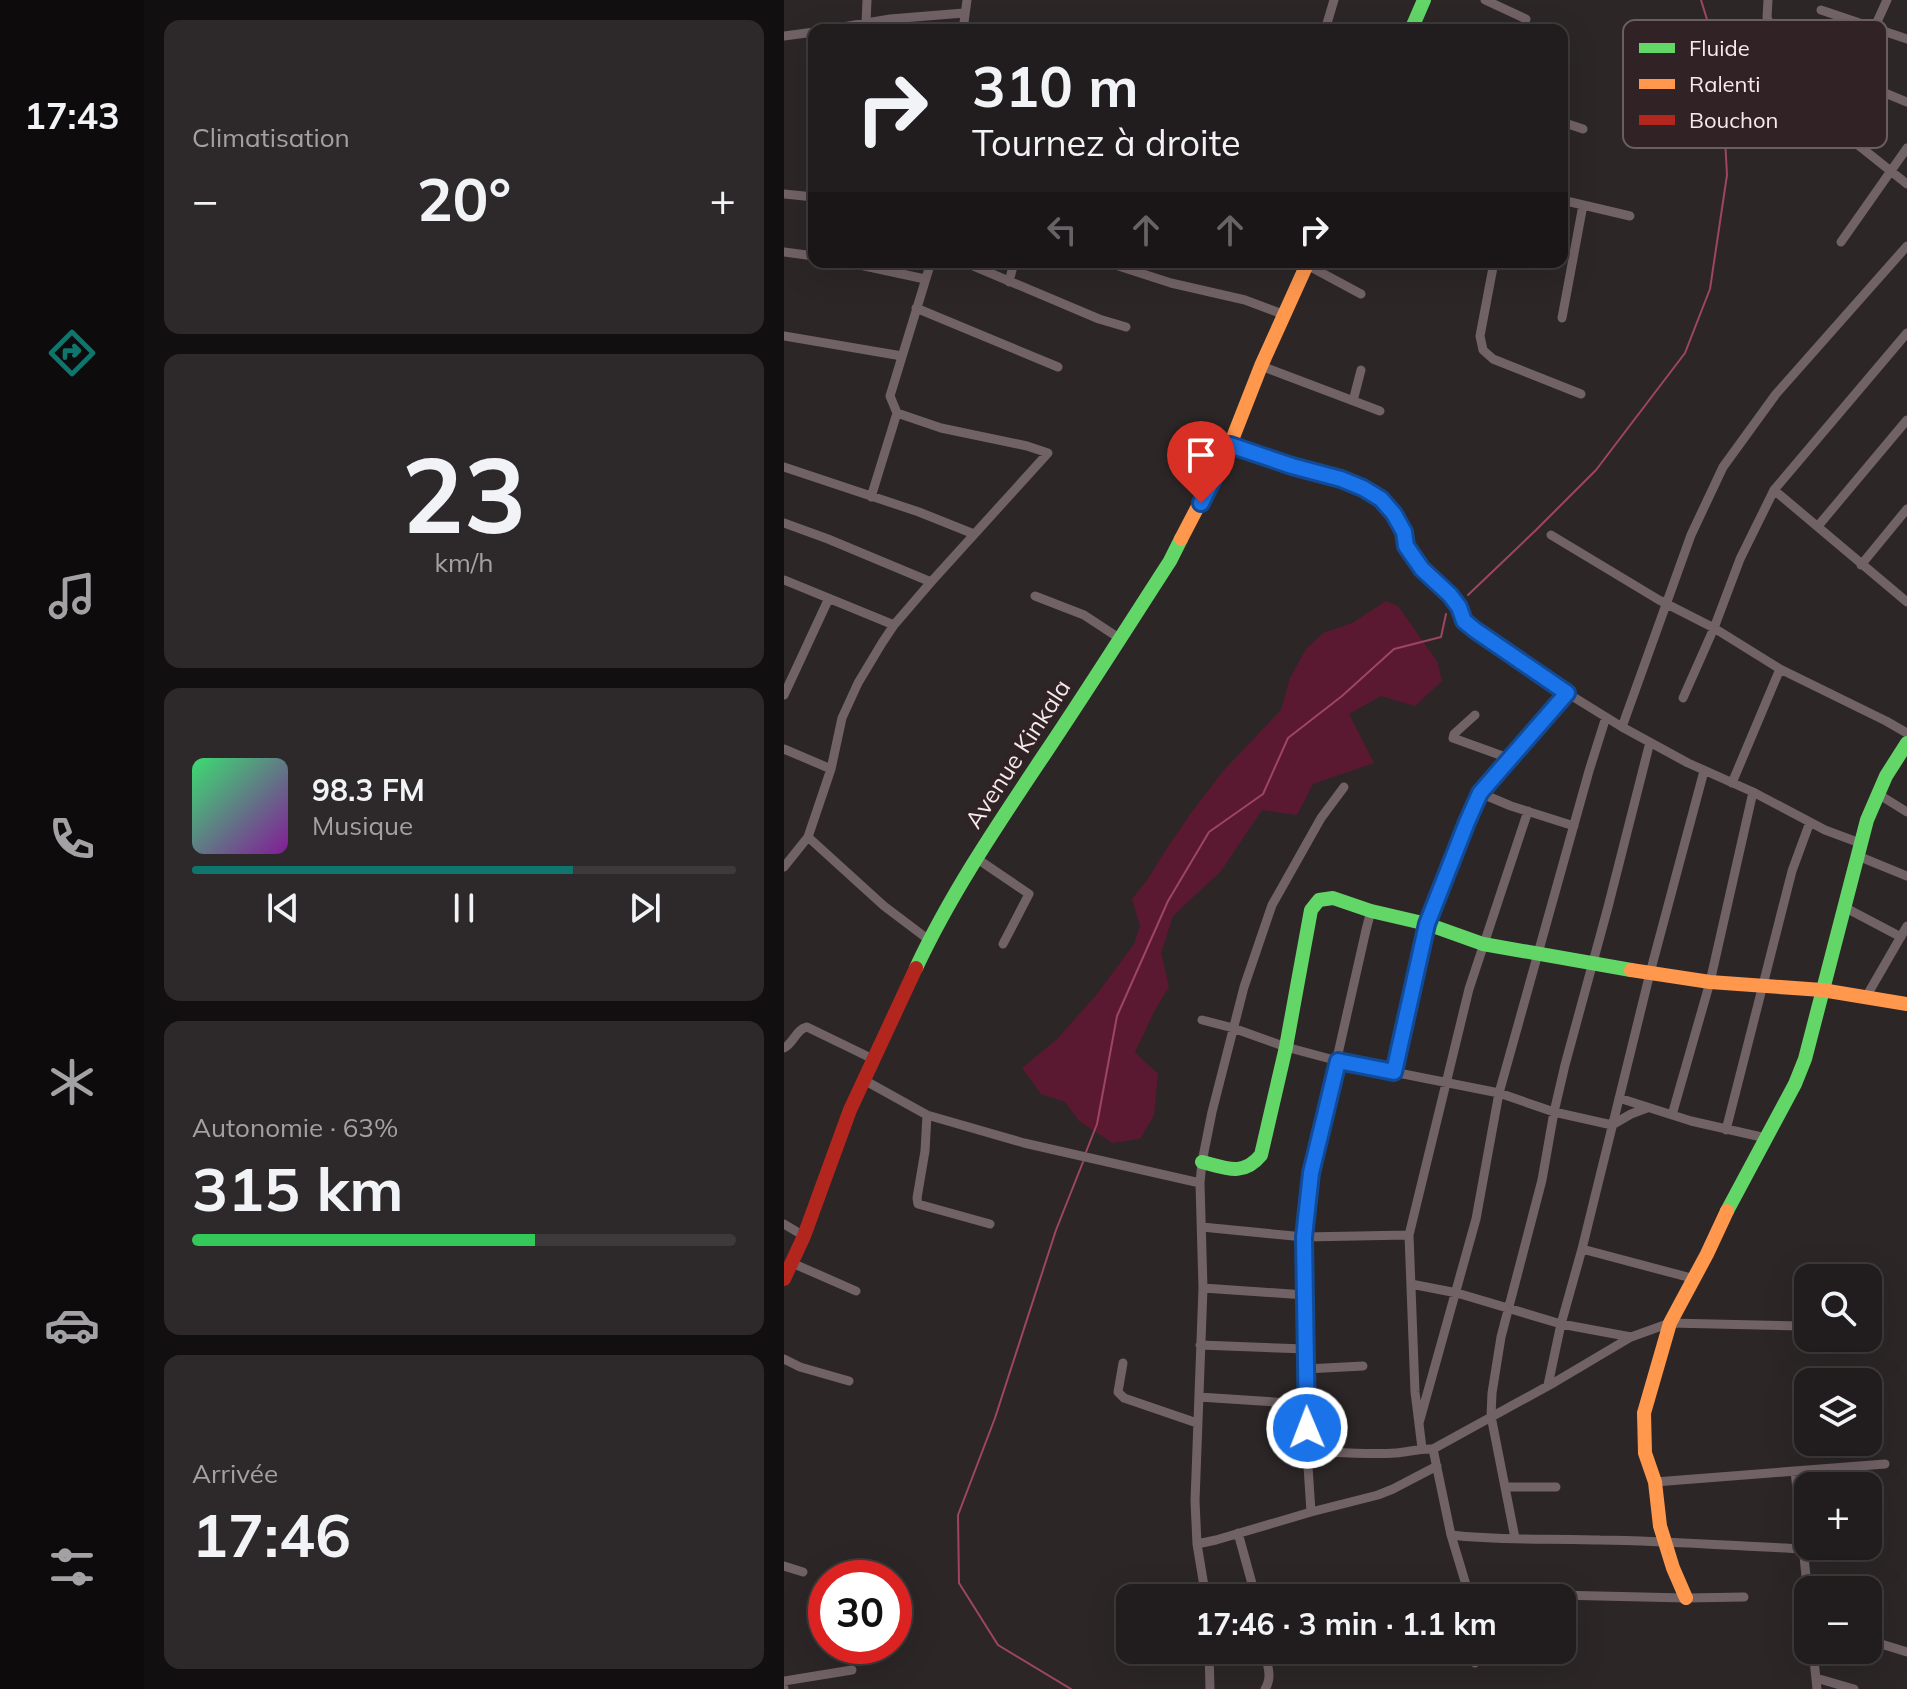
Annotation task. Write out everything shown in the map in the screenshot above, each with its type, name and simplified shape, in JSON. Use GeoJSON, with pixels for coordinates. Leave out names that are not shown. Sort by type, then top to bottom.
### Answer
{"type":"FeatureCollection","features":[{"type":"Feature","properties":{"kind":"street"},"geometry":{"type":"LineString","coordinates":[[866,23],[867,0]]}},
{"type":"Feature","properties":{"kind":"street"},"geometry":{"type":"LineString","coordinates":[[963,24],[967,0]]}},
{"type":"Feature","properties":{"kind":"street"},"geometry":{"type":"LineString","coordinates":[[1327,24],[1334,0]]}},
{"type":"Feature","properties":{"kind":"street"},"geometry":{"type":"LineString","coordinates":[[1414,24],[1424,0]]}},
{"type":"Feature","properties":{"kind":"street"},"geometry":{"type":"LineString","coordinates":[[1485,0],[1526,19]]}},
{"type":"Feature","properties":{"kind":"street"},"geometry":{"type":"LineString","coordinates":[[1768,0],[1768,20]]}},
{"type":"Feature","properties":{"kind":"street"},"geometry":{"type":"LineString","coordinates":[[1877,20],[1887,0]]}},
{"type":"Feature","properties":{"kind":"street"},"geometry":{"type":"LineString","coordinates":[[1821,10],[1852,20]]}},
{"type":"Feature","properties":{"kind":"street"},"geometry":{"type":"LineString","coordinates":[[860,24],[964,13]]}},
{"type":"Feature","properties":{"kind":"street"},"geometry":{"type":"LineString","coordinates":[[1887,32],[1907,39]]}},
{"type":"Feature","properties":{"kind":"street"},"geometry":{"type":"LineString","coordinates":[[784,36],[808,33]]}},
{"type":"Feature","properties":{"kind":"street"},"geometry":{"type":"LineString","coordinates":[[1887,94],[1907,102]]}},
{"type":"Feature","properties":{"kind":"street"},"geometry":{"type":"LineString","coordinates":[[1568,124],[1583,129]]}},
{"type":"Feature","properties":{"kind":"street"},"geometry":{"type":"LineString","coordinates":[[1862,148],[1907,184]]}},
{"type":"Feature","properties":{"kind":"street"},"geometry":{"type":"LineString","coordinates":[[1841,242],[1907,148]]}},
{"type":"Feature","properties":{"kind":"street"},"geometry":{"type":"LineString","coordinates":[[784,194],[808,196]]}},
{"type":"Feature","properties":{"kind":"street"},"geometry":{"type":"LineString","coordinates":[[1568,201],[1630,216]]}},
{"type":"Feature","properties":{"kind":"street"},"geometry":{"type":"LineString","coordinates":[[1562,318],[1583,205]]}},
{"type":"Feature","properties":{"kind":"street"},"geometry":{"type":"LineString","coordinates":[[1622,727],[1691,535],[1723,467],[1776,394],[1907,246]]}},
{"type":"Feature","properties":{"kind":"street"},"geometry":{"type":"LineString","coordinates":[[784,252],[808,255]]}},
{"type":"Feature","properties":{"kind":"street"},"geometry":{"type":"LineString","coordinates":[[874,268],[925,279]]}},
{"type":"Feature","properties":{"kind":"street"},"geometry":{"type":"LineString","coordinates":[[871,497],[897,413],[890,396],[929,268]]}},
{"type":"Feature","properties":{"kind":"street"},"geometry":{"type":"LineString","coordinates":[[978,268],[1099,319],[1126,327]]}},
{"type":"Feature","properties":{"kind":"street"},"geometry":{"type":"LineString","coordinates":[[1009,282],[1012,268]]}},
{"type":"Feature","properties":{"kind":"street"},"geometry":{"type":"LineString","coordinates":[[1125,268],[1171,283],[1245,300],[1285,315]]}},
{"type":"Feature","properties":{"kind":"street","name":"Avenue Kinkala"},"geometry":{"type":"LineString","coordinates":[[784,1279],[804,1236],[850,1110],[929,940],[976,858],[1170,561],[1230,445],[1305,268]]}},
{"type":"Feature","properties":{"kind":"street"},"geometry":{"type":"LineString","coordinates":[[1314,268],[1361,294]]}},
{"type":"Feature","properties":{"kind":"street"},"geometry":{"type":"LineString","coordinates":[[1493,268],[1480,336],[1483,350],[1493,359],[1581,394]]}},
{"type":"Feature","properties":{"kind":"street"},"geometry":{"type":"LineString","coordinates":[[916,308],[1058,367]]}},
{"type":"Feature","properties":{"kind":"street"},"geometry":{"type":"LineString","coordinates":[[1683,698],[1740,559],[1774,490],[1907,333]]}},
{"type":"Feature","properties":{"kind":"street"},"geometry":{"type":"LineString","coordinates":[[784,336],[902,356]]}},
{"type":"Feature","properties":{"kind":"street"},"geometry":{"type":"LineString","coordinates":[[1261,366],[1380,411]]}},
{"type":"Feature","properties":{"kind":"street"},"geometry":{"type":"LineString","coordinates":[[1353,401],[1361,370]]}},
{"type":"Feature","properties":{"kind":"street"},"geometry":{"type":"LineString","coordinates":[[784,867],[808,837],[831,769],[842,718],[858,683],[894,625],[1048,453],[941,428],[897,413]]}},
{"type":"Feature","properties":{"kind":"street"},"geometry":{"type":"LineString","coordinates":[[1818,526],[1907,420]]}},
{"type":"Feature","properties":{"kind":"street"},"geometry":{"type":"LineString","coordinates":[[1230,445],[1341,479],[1381,499],[1394,514],[1404,532],[1406,546],[1422,569],[1459,607],[1464,621],[1475,630],[1622,727],[1704,771],[1840,836],[1907,876]]}},
{"type":"Feature","properties":{"kind":"street"},"geometry":{"type":"LineString","coordinates":[[784,467],[919,512],[974,534]]}},
{"type":"Feature","properties":{"kind":"street"},"geometry":{"type":"LineString","coordinates":[[1774,490],[1861,565],[1906,599]]}},
{"type":"Feature","properties":{"kind":"street"},"geometry":{"type":"LineString","coordinates":[[1861,565],[1907,509]]}},
{"type":"Feature","properties":{"kind":"street"},"geometry":{"type":"LineString","coordinates":[[784,523],[931,582]]}},
{"type":"Feature","properties":{"kind":"street"},"geometry":{"type":"LineString","coordinates":[[1551,535],[1780,669],[1886,721],[1907,742],[1886,776],[1859,850],[1805,1059],[1795,1084],[1670,1323],[1644,1413],[1645,1453],[1655,1482],[1660,1526],[1686,1598]]}},
{"type":"Feature","properties":{"kind":"street"},"geometry":{"type":"LineString","coordinates":[[784,580],[894,625]]}},
{"type":"Feature","properties":{"kind":"street"},"geometry":{"type":"LineString","coordinates":[[1035,596],[1084,615],[1119,638]]}},
{"type":"Feature","properties":{"kind":"street"},"geometry":{"type":"LineString","coordinates":[[784,695],[829,598]]}},
{"type":"Feature","properties":{"kind":"street"},"geometry":{"type":"LineString","coordinates":[[1732,783],[1780,669]]}},
{"type":"Feature","properties":{"kind":"street"},"geometry":{"type":"LineString","coordinates":[[1394,1072],[1427,924],[1480,793],[1567,693]]}},
{"type":"Feature","properties":{"kind":"street"},"geometry":{"type":"LineString","coordinates":[[1475,715],[1453,738],[1511,759]]}},
{"type":"Feature","properties":{"kind":"street"},"geometry":{"type":"LineString","coordinates":[[1419,1423],[1476,1219],[1499,1093],[1606,717]]}},
{"type":"Feature","properties":{"kind":"street"},"geometry":{"type":"LineString","coordinates":[[1515,1538],[1491,1416],[1495,1373],[1508,1307],[1542,1180],[1554,1112],[1650,742]]}},
{"type":"Feature","properties":{"kind":"street"},"geometry":{"type":"LineString","coordinates":[[784,749],[831,769]]}},
{"type":"Feature","properties":{"kind":"street"},"geometry":{"type":"LineString","coordinates":[[1548,1385],[1650,973],[1704,771]]}},
{"type":"Feature","properties":{"kind":"street"},"geometry":{"type":"LineString","coordinates":[[1204,1584],[1197,1544],[1195,1501],[1203,1288],[1202,1162],[1244,987],[1272,905],[1321,818],[1344,787]]}},
{"type":"Feature","properties":{"kind":"street"},"geometry":{"type":"LineString","coordinates":[[1672,1115],[1710,982],[1753,792]]}},
{"type":"Feature","properties":{"kind":"street"},"geometry":{"type":"LineString","coordinates":[[1480,793],[1574,826]]}},
{"type":"Feature","properties":{"kind":"street"},"geometry":{"type":"LineString","coordinates":[[1878,794],[1907,812]]}},
{"type":"Feature","properties":{"kind":"street"},"geometry":{"type":"LineString","coordinates":[[1422,1448],[1415,1392],[1409,1235],[1469,989],[1528,811]]}},
{"type":"Feature","properties":{"kind":"street"},"geometry":{"type":"LineString","coordinates":[[1726,1130],[1792,871],[1810,822]]}},
{"type":"Feature","properties":{"kind":"street"},"geometry":{"type":"LineString","coordinates":[[808,837],[884,906],[929,940]]}},
{"type":"Feature","properties":{"kind":"street"},"geometry":{"type":"LineString","coordinates":[[976,858],[1029,894],[1003,944]]}},
{"type":"Feature","properties":{"kind":"street"},"geometry":{"type":"LineString","coordinates":[[1202,1162],[1246,1169],[1261,1155],[1286,1047],[1311,910],[1314,904],[1326,898],[1427,924],[1483,944],[1593,965],[1710,982],[1822,990],[1907,1004]]}},
{"type":"Feature","properties":{"kind":"street"},"geometry":{"type":"LineString","coordinates":[[1844,907],[1901,937]]}},
{"type":"Feature","properties":{"kind":"street"},"geometry":{"type":"LineString","coordinates":[[1311,1512],[1307,1451],[1304,1237],[1311,1173],[1371,911]]}},
{"type":"Feature","properties":{"kind":"street"},"geometry":{"type":"LineString","coordinates":[[1866,997],[1907,926]]}},
{"type":"Feature","properties":{"kind":"street"},"geometry":{"type":"LineString","coordinates":[[1202,1020],[1338,1061],[1499,1093],[1554,1112],[1612,1125],[1625,1116],[1647,1108]]}},
{"type":"Feature","properties":{"kind":"street"},"geometry":{"type":"LineString","coordinates":[[784,1048],[800,1029],[807,1027],[873,1059]]}},
{"type":"Feature","properties":{"kind":"street"},"geometry":{"type":"LineString","coordinates":[[864,1080],[927,1115],[1024,1143],[1200,1183]]}},
{"type":"Feature","properties":{"kind":"street"},"geometry":{"type":"LineString","coordinates":[[1619,1098],[1726,1130],[1766,1138]]}},
{"type":"Feature","properties":{"kind":"street"},"geometry":{"type":"LineString","coordinates":[[927,1115],[918,1204],[990,1224]]}},
{"type":"Feature","properties":{"kind":"street"},"geometry":{"type":"LineString","coordinates":[[784,1224],[804,1236]]}},
{"type":"Feature","properties":{"kind":"street"},"geometry":{"type":"LineString","coordinates":[[1202,1227],[1304,1237],[1409,1235]]}},
{"type":"Feature","properties":{"kind":"street"},"geometry":{"type":"LineString","coordinates":[[1582,1249],[1695,1279]]}},
{"type":"Feature","properties":{"kind":"street"},"geometry":{"type":"LineString","coordinates":[[792,1263],[856,1291]]}},
{"type":"Feature","properties":{"kind":"street"},"geometry":{"type":"LineString","coordinates":[[1411,1284],[1457,1293],[1561,1324],[1631,1337]]}},
{"type":"Feature","properties":{"kind":"street"},"geometry":{"type":"LineString","coordinates":[[1203,1288],[1305,1295]]}},
{"type":"Feature","properties":{"kind":"street"},"geometry":{"type":"LineString","coordinates":[[1307,1451],[1397,1453],[1433,1449],[1631,1337],[1670,1323],[1794,1326]]}},
{"type":"Feature","properties":{"kind":"street"},"geometry":{"type":"LineString","coordinates":[[1200,1345],[1306,1349]]}},
{"type":"Feature","properties":{"kind":"street"},"geometry":{"type":"LineString","coordinates":[[784,1359],[800,1367],[849,1381]]}},
{"type":"Feature","properties":{"kind":"street"},"geometry":{"type":"LineString","coordinates":[[1123,1363],[1118,1387],[1120,1395],[1197,1423]]}},
{"type":"Feature","properties":{"kind":"street"},"geometry":{"type":"LineString","coordinates":[[1306,1369],[1363,1366]]}},
{"type":"Feature","properties":{"kind":"street"},"geometry":{"type":"LineString","coordinates":[[1199,1397],[1306,1404]]}},
{"type":"Feature","properties":{"kind":"street"},"geometry":{"type":"LineString","coordinates":[[1433,1449],[1451,1535],[1466,1584]]}},
{"type":"Feature","properties":{"kind":"street"},"geometry":{"type":"LineString","coordinates":[[1655,1482],[1885,1464]]}},
{"type":"Feature","properties":{"kind":"street"},"geometry":{"type":"LineString","coordinates":[[1197,1544],[1378,1495],[1437,1466]]}},
{"type":"Feature","properties":{"kind":"street"},"geometry":{"type":"LineString","coordinates":[[1506,1487],[1556,1487]]}},
{"type":"Feature","properties":{"kind":"street"},"geometry":{"type":"LineString","coordinates":[[1238,1533],[1252,1584]]}},
{"type":"Feature","properties":{"kind":"street"},"geometry":{"type":"LineString","coordinates":[[1451,1535],[1484,1539],[1648,1541],[1794,1549]]}},
{"type":"Feature","properties":{"kind":"street"},"geometry":{"type":"LineString","coordinates":[[784,1566],[803,1572]]}},
{"type":"Feature","properties":{"kind":"street"},"geometry":{"type":"LineString","coordinates":[[1576,1596],[1744,1597]]}},
{"type":"Feature","properties":{"kind":"street"},"geometry":{"type":"LineString","coordinates":[[1882,1644],[1907,1652]]}},
{"type":"Feature","properties":{"kind":"street"},"geometry":{"type":"LineString","coordinates":[[1209,1664],[1210,1689]]}},
{"type":"Feature","properties":{"kind":"street"},"geometry":{"type":"LineString","coordinates":[[1265,1689],[1270,1682],[1267,1664]]}},
{"type":"Feature","properties":{"kind":"street"},"geometry":{"type":"LineString","coordinates":[[1814,1664],[1816,1684],[1854,1689]]}},
{"type":"Feature","properties":{"kind":"street"},"geometry":{"type":"LineString","coordinates":[[784,1681],[852,1670]]}},
{"type":"Feature","properties":{"kind":"shaded area"},"geometry":{"type":"Polygon","coordinates":[[[1386,601],[1398,606],[1437,661],[1442,681],[1415,706],[1381,696],[1349,714],[1374,763],[1313,784],[1297,815],[1262,810],[1221,871],[1173,916],[1161,953],[1169,987],[1135,1052],[1158,1074],[1154,1115],[1140,1139],[1112,1143],[1079,1121],[1065,1102],[1041,1094],[1022,1068],[1057,1039],[1097,994],[1134,944],[1140,926],[1132,899],[1223,771],[1281,710],[1290,678],[1306,649],[1323,633],[1352,623],[1386,601]]]}},
{"type":"Feature","properties":{"kind":"waterway"},"geometry":{"type":"LineString","coordinates":[[1701,0],[1707,20]]}},
{"type":"Feature","properties":{"kind":"waterway"},"geometry":{"type":"LineString","coordinates":[[1468,595],[1596,470],[1685,353],[1710,289],[1727,175],[1726,148]]}},
{"type":"Feature","properties":{"kind":"waterway"},"geometry":{"type":"LineString","coordinates":[[1086,1152],[1097,1124],[1117,1016],[1168,901],[1209,832],[1263,794],[1288,738],[1342,696],[1394,649],[1441,637],[1446,614]]}},
{"type":"Feature","properties":{"kind":"waterway"},"geometry":{"type":"LineString","coordinates":[[1071,1689],[998,1645],[959,1583],[958,1515],[995,1418],[1056,1230],[1083,1162]]}},
{"type":"Feature","properties":{"kind":"traffic: fast"},"geometry":{"type":"LineString","coordinates":[[1414,24],[1424,0]]}},
{"type":"Feature","properties":{"kind":"traffic: fast"},"geometry":{"type":"LineString","coordinates":[[916,968],[976,859],[1092,683],[1181,539]]}},
{"type":"Feature","properties":{"kind":"traffic: fast"},"geometry":{"type":"LineString","coordinates":[[1727,1211],[1795,1084],[1805,1059],[1867,820],[1886,776],[1907,743]]}},
{"type":"Feature","properties":{"kind":"traffic: fast"},"geometry":{"type":"LineString","coordinates":[[1202,1162],[1234,1169],[1248,1166],[1261,1155],[1286,1047],[1311,910],[1319,900],[1333,898],[1427,924],[1483,944],[1631,970]]}},
{"type":"Feature","properties":{"kind":"traffic: slow"},"geometry":{"type":"LineString","coordinates":[[1181,539],[1230,445],[1305,268]]}},
{"type":"Feature","properties":{"kind":"traffic: slow"},"geometry":{"type":"LineString","coordinates":[[1631,970],[1710,982],[1822,990],[1907,1004]]}},
{"type":"Feature","properties":{"kind":"traffic: slow"},"geometry":{"type":"LineString","coordinates":[[1686,1598],[1660,1526],[1655,1482],[1645,1453],[1644,1413],[1670,1323],[1727,1211]]}},
{"type":"Feature","properties":{"kind":"traffic: jam"},"geometry":{"type":"LineString","coordinates":[[784,1279],[804,1236],[850,1110],[916,968]]}},
{"type":"Feature","properties":{"kind":"route"},"geometry":{"type":"LineString","coordinates":[[1201,503],[1230,445],[1363,488],[1381,499],[1394,514],[1404,532],[1406,546],[1422,569],[1450,595],[1464,621],[1567,693],[1480,793],[1427,924],[1394,1072],[1338,1061],[1311,1173],[1304,1237],[1307,1428]]}}]}
